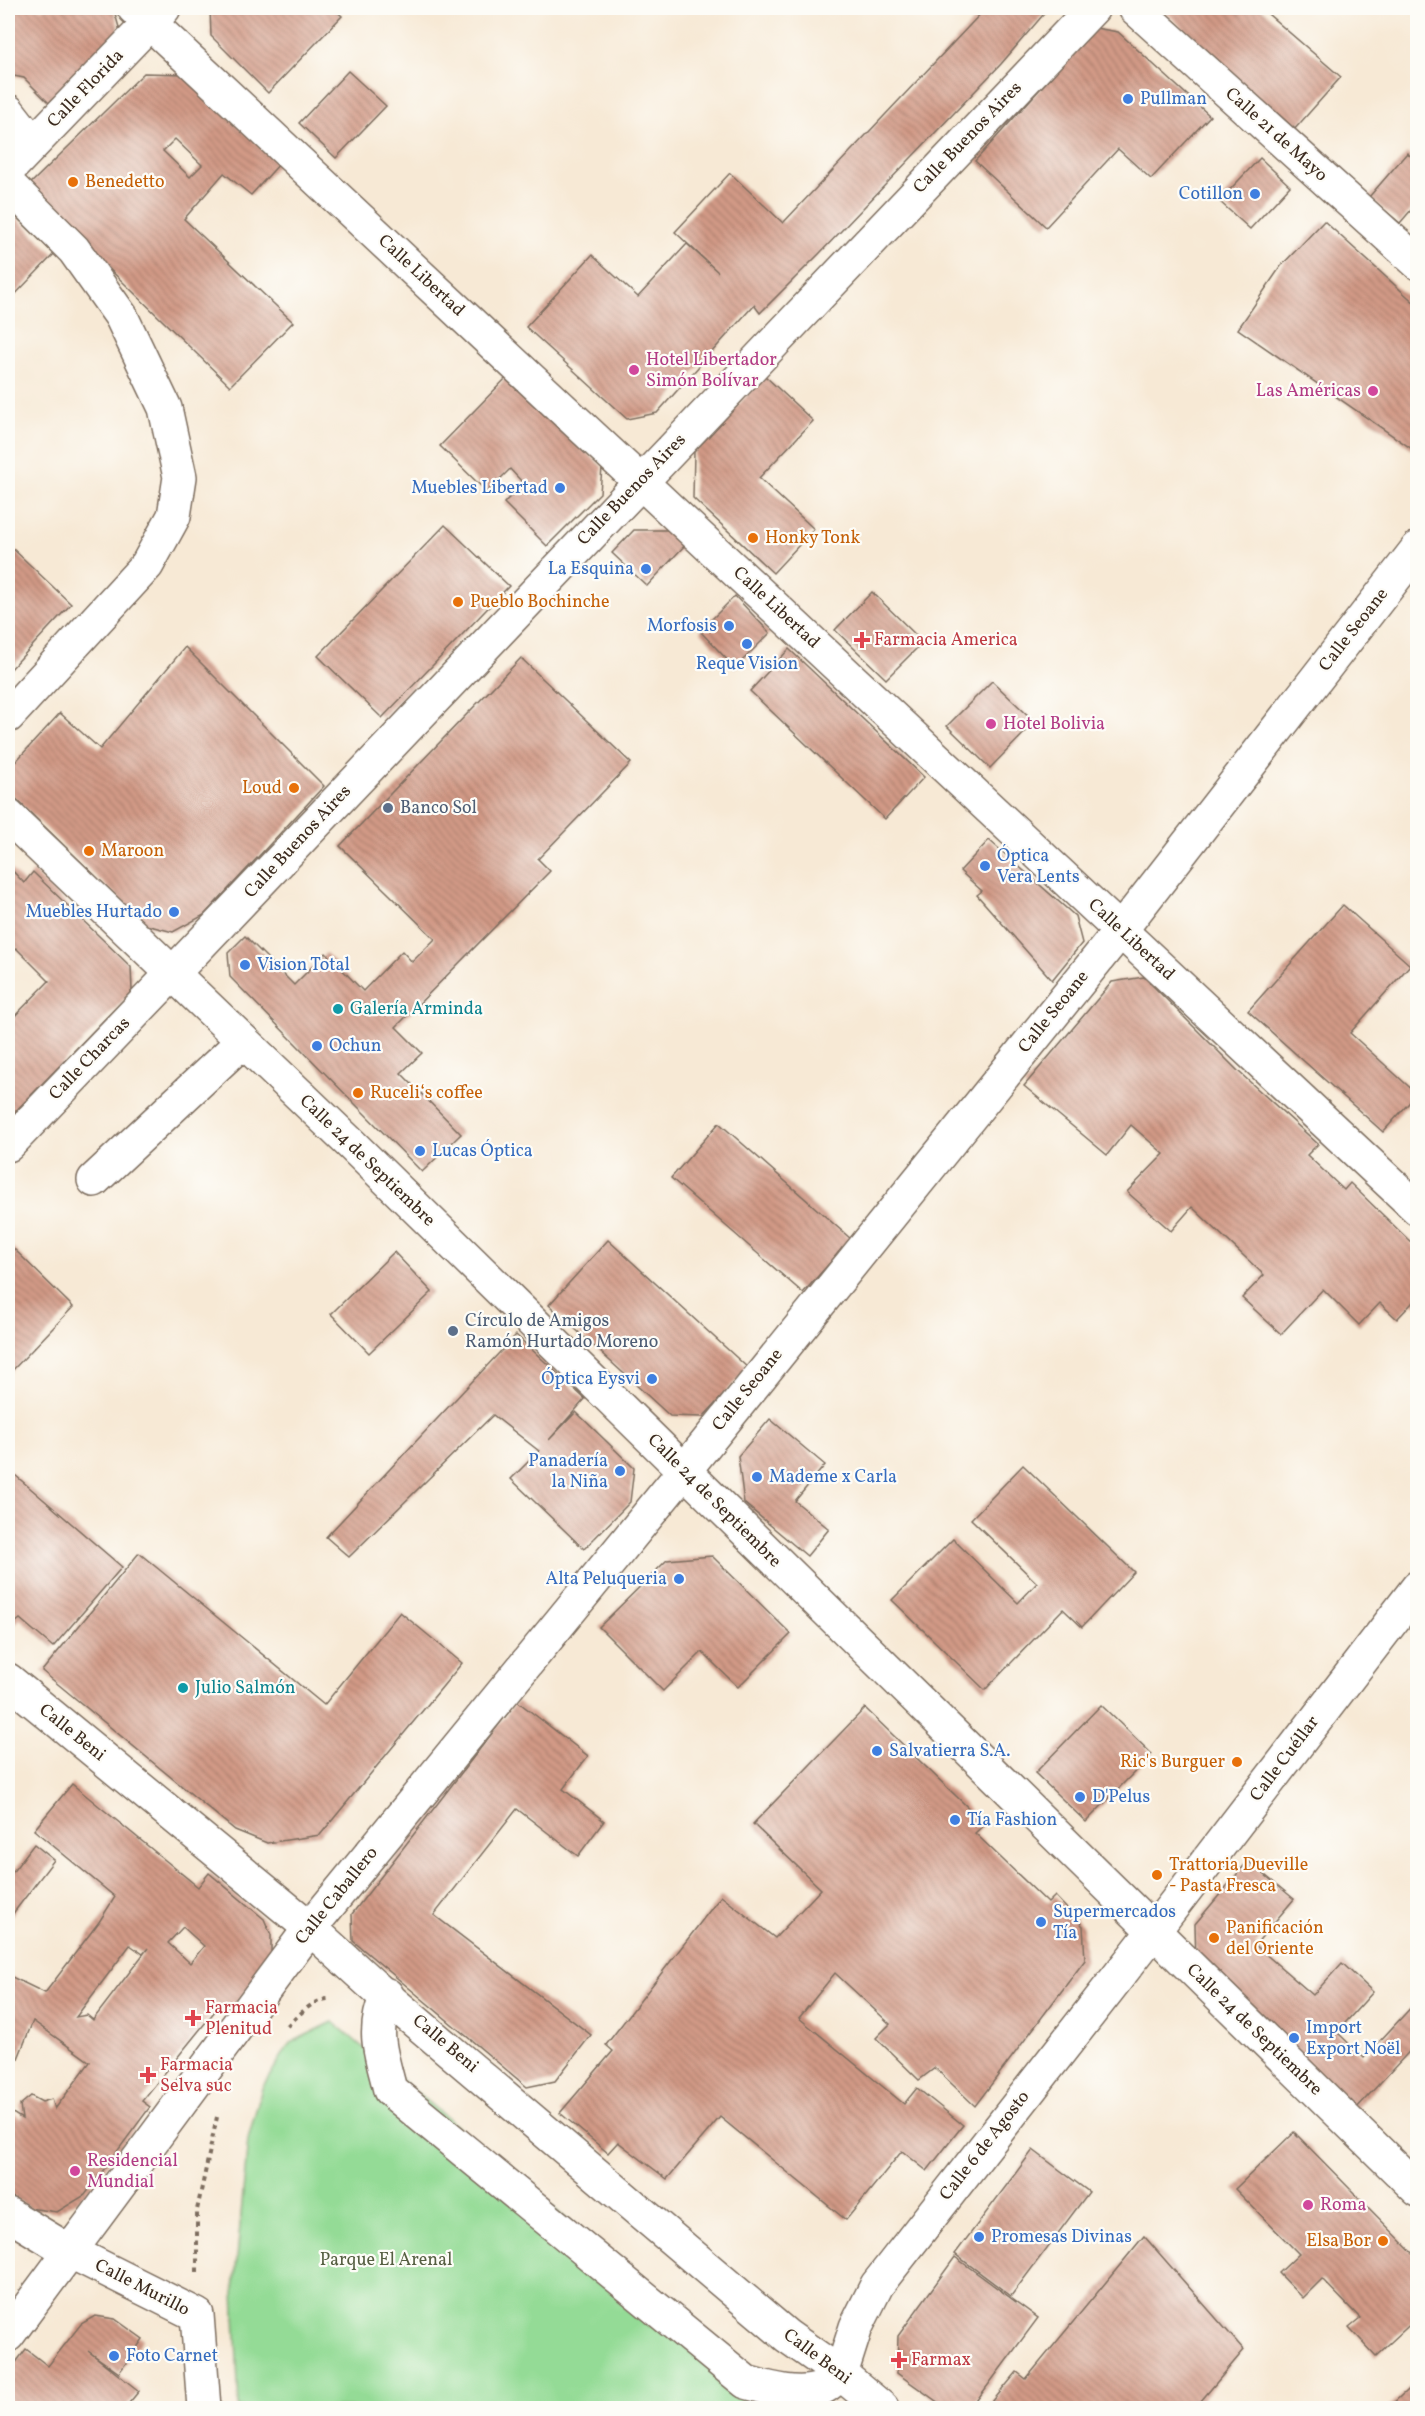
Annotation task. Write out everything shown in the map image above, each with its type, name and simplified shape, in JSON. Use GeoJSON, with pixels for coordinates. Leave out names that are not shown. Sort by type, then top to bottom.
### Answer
{"type":"FeatureCollection","features":[{"type":"Feature","properties":{"kind":"street","name":"Calle Buenos Aires"},"geometry":{"type":"LineString","coordinates":[[173,973],[1093,8]]}},
{"type":"Feature","properties":{"kind":"street","name":"Calle 21 de Mayo"},"geometry":{"type":"LineString","coordinates":[[1135,8],[1418,263]]}},
{"type":"Feature","properties":{"kind":"street","name":"Calle Libertad"},"geometry":{"type":"LineString","coordinates":[[149,12],[640,481],[1418,1209]]}},
{"type":"Feature","properties":{"kind":"street","name":"Calle Florida"},"geometry":{"type":"LineString","coordinates":[[8,170],[149,12]]}},
{"type":"Feature","properties":{"kind":"street"},"geometry":{"type":"LineString","coordinates":[[8,111],[33,143]]}},
{"type":"Feature","properties":{"kind":"street"},"geometry":{"type":"LineString","coordinates":[[8,184],[74,250],[122,316],[165,408],[180,477],[174,516],[147,565],[8,716]]}},
{"type":"Feature","properties":{"kind":"street","name":"Calle Seoane"},"geometry":{"type":"LineString","coordinates":[[684,1471],[1120,931],[1418,548]]}},
{"type":"Feature","properties":{"kind":"street","name":"Calle 24 de Septiembre"},"geometry":{"type":"LineString","coordinates":[[8,816],[243,1041],[1418,2190]]}},
{"type":"Feature","properties":{"kind":"street","name":"Calle Charcas"},"geometry":{"type":"LineString","coordinates":[[8,1145],[173,973]]}},
{"type":"Feature","properties":{"kind":"street"},"geometry":{"type":"LineString","coordinates":[[94,1180],[243,1041]]}},
{"type":"Feature","properties":{"kind":"street","name":"Calle Caballero"},"geometry":{"type":"LineString","coordinates":[[8,2334],[310,1928],[684,1471]]}},
{"type":"Feature","properties":{"kind":"street","name":"Calle Cuéllar"},"geometry":{"type":"LineString","coordinates":[[1153,1932],[1418,1587]]}},
{"type":"Feature","properties":{"kind":"street","name":"Calle Beni"},"geometry":{"type":"LineString","coordinates":[[8,1680],[310,1928],[787,2336],[841,2374],[882,2409]]}},
{"type":"Feature","properties":{"kind":"street","name":"Calle 6 de Agosto"},"geometry":{"type":"LineString","coordinates":[[841,2374],[856,2327],[877,2285],[1153,1932]]}},
{"type":"Feature","properties":{"kind":"street"},"geometry":{"type":"LineString","coordinates":[[387,1995],[378,2015],[377,2035],[390,2090],[746,2382],[774,2390],[801,2391],[821,2389],[841,2374]]}},
{"type":"Feature","properties":{"kind":"street","name":"Calle Murillo"},"geometry":{"type":"LineString","coordinates":[[8,2214],[69,2251],[196,2315],[204,2409]]}},
{"type":"Feature","properties":{"kind":"path"},"geometry":{"type":"LineString","coordinates":[[283,2029],[307,2008],[326,1999],[335,1999]]}},
{"type":"Feature","properties":{"kind":"path"},"geometry":{"type":"LineString","coordinates":[[196,2315],[197,2210],[218,2115]]}},
{"type":"Feature","properties":{"kind":"green space","name":"Parque El Arenal"},"geometry":{"type":"Polygon","coordinates":[[[333,2022],[790,2408],[239,2408],[234,2290],[248,2139],[262,2088],[290,2043],[333,2022]]]}},
{"type":"Feature","properties":{"kind":"building"},"geometry":{"type":"Polygon","coordinates":[[[8,8],[111,8],[114,10],[120,31],[49,103],[24,78],[8,75],[8,8]]]}},
{"type":"Feature","properties":{"kind":"building"},"geometry":{"type":"Polygon","coordinates":[[[210,8],[333,8],[342,16],[268,93],[211,36],[210,8]]]}},
{"type":"Feature","properties":{"kind":"building"},"geometry":{"type":"Polygon","coordinates":[[[986,8],[1049,8],[1001,64],[819,254],[760,313],[754,305],[657,413],[627,419],[526,327],[592,255],[638,297],[687,244],[718,272],[675,232],[730,173],[783,223],[986,8]]]}},
{"type":"Feature","properties":{"kind":"building"},"geometry":{"type":"Polygon","coordinates":[[[1161,8],[1261,8],[1341,77],[1293,131],[1161,8]]]}},
{"type":"Feature","properties":{"kind":"building"},"geometry":{"type":"Polygon","coordinates":[[[1095,28],[1118,32],[1210,116],[1151,179],[1118,149],[1046,227],[975,161],[1095,28]]]}},
{"type":"Feature","properties":{"kind":"building"},"geometry":{"type":"Polygon","coordinates":[[[348,71],[386,106],[336,158],[299,123],[348,71]]]}},
{"type":"Feature","properties":{"kind":"building"},"geometry":{"type":"Polygon","coordinates":[[[144,73],[184,74],[281,162],[251,195],[224,173],[184,219],[293,322],[230,386],[26,188],[144,73]],[[175,139],[163,151],[190,177],[202,165],[175,139]]]}},
{"type":"Feature","properties":{"kind":"building"},"geometry":{"type":"Polygon","coordinates":[[[1407,153],[1418,162],[1418,202],[1400,223],[1369,197],[1407,153]]]}},
{"type":"Feature","properties":{"kind":"building","name":"Cotillon"},"geometry":{"type":"Polygon","coordinates":[[[1260,158],[1290,186],[1250,229],[1219,201],[1260,158]]]}},
{"type":"Feature","properties":{"kind":"building"},"geometry":{"type":"Polygon","coordinates":[[[8,209],[54,254],[8,302],[8,209]]]}},
{"type":"Feature","properties":{"kind":"building","name":"Las Américas"},"geometry":{"type":"Polygon","coordinates":[[[1324,221],[1418,306],[1418,453],[1238,329],[1281,266],[1324,221]]]}},
{"type":"Feature","properties":{"kind":"building"},"geometry":{"type":"Polygon","coordinates":[[[508,376],[602,467],[600,493],[547,546],[504,503],[523,483],[510,469],[487,492],[440,446],[508,376]]]}},
{"type":"Feature","properties":{"kind":"building"},"geometry":{"type":"Polygon","coordinates":[[[765,376],[813,421],[759,478],[814,529],[773,573],[693,498],[694,452],[765,376]]]}},
{"type":"Feature","properties":{"kind":"building"},"geometry":{"type":"Polygon","coordinates":[[[445,525],[509,586],[382,718],[318,656],[445,525]]]}},
{"type":"Feature","properties":{"kind":"building","name":"La Esquina"},"geometry":{"type":"Polygon","coordinates":[[[634,530],[671,530],[686,544],[647,586],[612,553],[634,530]]]}},
{"type":"Feature","properties":{"kind":"building"},"geometry":{"type":"Polygon","coordinates":[[[8,544],[71,604],[8,672],[8,544]]]}},
{"type":"Feature","properties":{"kind":"building"},"geometry":{"type":"Polygon","coordinates":[[[872,592],[923,642],[886,679],[835,630],[872,592]]]}},
{"type":"Feature","properties":{"kind":"building","name":"Morfosis"},"geometry":{"type":"Polygon","coordinates":[[[735,596],[770,633],[735,668],[700,631],[735,596]]]}},
{"type":"Feature","properties":{"kind":"building"},"geometry":{"type":"Polygon","coordinates":[[[185,647],[324,786],[204,915],[173,932],[146,925],[8,791],[8,770],[60,713],[100,749],[185,647]]]}},
{"type":"Feature","properties":{"kind":"building"},"geometry":{"type":"Polygon","coordinates":[[[789,649],[924,777],[885,819],[750,691],[789,649]]]}},
{"type":"Feature","properties":{"kind":"building"},"geometry":{"type":"Polygon","coordinates":[[[521,658],[631,763],[538,859],[550,871],[396,1027],[422,1053],[401,1073],[461,1134],[422,1172],[230,977],[228,953],[245,936],[294,985],[326,953],[363,991],[402,951],[412,962],[435,939],[340,846],[521,658]]]}},
{"type":"Feature","properties":{"kind":"building","name":"Hotel Bolivia"},"geometry":{"type":"Polygon","coordinates":[[[992,681],[1035,722],[990,768],[947,726],[992,681]]]}},
{"type":"Feature","properties":{"kind":"building"},"geometry":{"type":"Polygon","coordinates":[[[989,840],[1075,916],[1082,943],[1052,980],[977,895],[982,891],[960,871],[989,840]]]}},
{"type":"Feature","properties":{"kind":"building"},"geometry":{"type":"Polygon","coordinates":[[[8,866],[24,883],[33,872],[131,967],[132,991],[8,1119],[8,1023],[49,981],[16,948],[8,956],[8,866]]]}},
{"type":"Feature","properties":{"kind":"building"},"geometry":{"type":"Polygon","coordinates":[[[1343,905],[1410,965],[1350,1033],[1417,1094],[1383,1132],[1248,1011],[1343,905]]]}},
{"type":"Feature","properties":{"kind":"building"},"geometry":{"type":"Polygon","coordinates":[[[1144,977],[1239,1072],[1318,1144],[1307,1155],[1344,1190],[1350,1183],[1418,1249],[1418,1306],[1413,1302],[1397,1319],[1380,1303],[1359,1325],[1323,1289],[1281,1334],[1242,1298],[1264,1275],[1192,1207],[1171,1231],[1127,1192],[1164,1154],[1131,1125],[1107,1155],[1024,1086],[1112,982],[1144,977]]]}},
{"type":"Feature","properties":{"kind":"building"},"geometry":{"type":"Polygon","coordinates":[[[719,1123],[851,1239],[803,1293],[671,1178],[719,1123]]]}},
{"type":"Feature","properties":{"kind":"building"},"geometry":{"type":"Polygon","coordinates":[[[608,1240],[748,1368],[703,1417],[670,1416],[549,1305],[608,1240]]]}},
{"type":"Feature","properties":{"kind":"building"},"geometry":{"type":"Polygon","coordinates":[[[8,1243],[73,1307],[8,1375],[8,1243]]]}},
{"type":"Feature","properties":{"kind":"building"},"geometry":{"type":"Polygon","coordinates":[[[394,1252],[432,1292],[369,1353],[331,1314],[394,1252]]]}},
{"type":"Feature","properties":{"kind":"building"},"geometry":{"type":"Polygon","coordinates":[[[516,1335],[585,1399],[549,1440],[576,1412],[634,1468],[630,1502],[584,1549],[511,1479],[539,1451],[493,1415],[349,1557],[326,1537],[516,1335]]]}},
{"type":"Feature","properties":{"kind":"building"},"geometry":{"type":"Polygon","coordinates":[[[770,1419],[825,1465],[795,1501],[829,1529],[807,1556],[744,1503],[738,1456],[770,1419]]]}},
{"type":"Feature","properties":{"kind":"building"},"geometry":{"type":"Polygon","coordinates":[[[1023,1465],[1134,1572],[1082,1627],[1063,1609],[985,1690],[892,1600],[953,1539],[1018,1603],[1037,1583],[971,1519],[1023,1465]]]}},
{"type":"Feature","properties":{"kind":"building"},"geometry":{"type":"Polygon","coordinates":[[[8,1469],[122,1567],[53,1647],[20,1619],[11,1626],[8,1623],[8,1469]]]}},
{"type":"Feature","properties":{"kind":"building","name":"Julio Salmón"},"geometry":{"type":"Polygon","coordinates":[[[139,1553],[324,1705],[400,1612],[462,1663],[320,1835],[267,1843],[235,1830],[42,1671],[139,1553]]]}},
{"type":"Feature","properties":{"kind":"building"},"geometry":{"type":"Polygon","coordinates":[[[712,1556],[791,1634],[738,1687],[702,1652],[663,1691],[599,1627],[667,1560],[712,1556]]]}},
{"type":"Feature","properties":{"kind":"building"},"geometry":{"type":"Polygon","coordinates":[[[517,1701],[588,1756],[563,1789],[604,1821],[578,1856],[517,1809],[434,1915],[591,2035],[555,2081],[527,2087],[353,1941],[352,1914],[517,1701]]]}},
{"type":"Feature","properties":{"kind":"building"},"geometry":{"type":"Polygon","coordinates":[[[1101,1705],[1152,1754],[1086,1822],[1035,1773],[1101,1705]]]}},
{"type":"Feature","properties":{"kind":"building"},"geometry":{"type":"Polygon","coordinates":[[[865,1708],[985,1824],[975,1833],[1048,1903],[1055,1896],[1083,1926],[1085,1960],[975,2106],[935,2068],[919,2080],[876,2038],[890,2024],[835,1973],[799,2018],[904,2104],[917,2088],[963,2125],[927,2171],[902,2151],[846,2220],[720,2117],[667,2179],[618,2142],[608,2153],[560,2113],[613,2051],[606,2045],[721,1896],[775,1938],[821,1889],[753,1824],[865,1708]]]}},
{"type":"Feature","properties":{"kind":"building"},"geometry":{"type":"Polygon","coordinates":[[[72,1784],[198,1887],[209,1873],[264,1919],[271,1935],[271,1956],[229,2015],[219,2006],[142,2101],[150,2107],[85,2195],[57,2212],[29,2208],[8,2194],[8,2110],[22,2119],[20,2105],[31,2096],[42,2102],[52,2099],[55,2109],[90,2062],[33,2021],[13,2071],[8,2067],[8,1982],[10,1976],[45,1993],[99,1922],[115,1897],[34,1830],[72,1784]],[[183,1927],[168,1943],[190,1963],[204,1946],[183,1927]],[[130,1945],[76,2017],[87,2015],[93,2020],[148,1948],[143,1954],[130,1945]]]}},
{"type":"Feature","properties":{"kind":"building"},"geometry":{"type":"Polygon","coordinates":[[[34,1844],[54,1860],[8,1920],[8,1878],[34,1844]]]}},
{"type":"Feature","properties":{"kind":"building"},"geometry":{"type":"Polygon","coordinates":[[[1248,1861],[1294,1899],[1255,1945],[1313,1995],[1342,1963],[1373,1992],[1337,2032],[1364,2058],[1418,2000],[1418,2042],[1355,2110],[1196,1964],[1195,1924],[1248,1861]]]}},
{"type":"Feature","properties":{"kind":"building"},"geometry":{"type":"Polygon","coordinates":[[[1294,2132],[1418,2258],[1418,2317],[1376,2356],[1349,2327],[1360,2318],[1322,2279],[1303,2298],[1279,2273],[1299,2254],[1235,2189],[1294,2132]]]}},
{"type":"Feature","properties":{"kind":"building"},"geometry":{"type":"Polygon","coordinates":[[[1033,2150],[1089,2192],[1011,2296],[955,2254],[1033,2150]]]}},
{"type":"Feature","properties":{"kind":"building"},"geometry":{"type":"Polygon","coordinates":[[[1144,2236],[1244,2350],[1195,2408],[987,2408],[1017,2372],[1026,2379],[1144,2236]]]}},
{"type":"Feature","properties":{"kind":"building"},"geometry":{"type":"Polygon","coordinates":[[[955,2257],[1038,2318],[971,2408],[946,2408],[897,2373],[898,2336],[955,2257]]]}},
{"type":"Feature","properties":{"kind":"building"},"geometry":{"type":"Polygon","coordinates":[[[95,2316],[115,2319],[143,2339],[119,2373],[88,2351],[139,2391],[125,2408],[8,2408],[8,2373],[26,2349],[48,2366],[81,2324],[95,2316]]]}},
{"type":"Feature","properties":{"kind":"building"},"geometry":{"type":"Polygon","coordinates":[[[1418,2380],[1418,2408],[1388,2408],[1418,2380]]]}},
{"type":"Feature","properties":{"kind":"place","name":"Pullman"},"geometry":{"type":"Point","coordinates":[1128,99]}},
{"type":"Feature","properties":{"kind":"place","name":"Benedetto"},"geometry":{"type":"Point","coordinates":[73,182]}},
{"type":"Feature","properties":{"kind":"place","name":"Cotillon"},"geometry":{"type":"Point","coordinates":[1255,194]}},
{"type":"Feature","properties":{"kind":"place","name":"Hotel Libertador Simón Bolívar"},"geometry":{"type":"Point","coordinates":[634,370]}},
{"type":"Feature","properties":{"kind":"place","name":"Las Américas"},"geometry":{"type":"Point","coordinates":[1373,391]}},
{"type":"Feature","properties":{"kind":"place","name":"Muebles Libertad"},"geometry":{"type":"Point","coordinates":[560,488]}},
{"type":"Feature","properties":{"kind":"place","name":"Honky Tonk"},"geometry":{"type":"Point","coordinates":[753,538]}},
{"type":"Feature","properties":{"kind":"place","name":"La Esquina"},"geometry":{"type":"Point","coordinates":[646,569]}},
{"type":"Feature","properties":{"kind":"place","name":"Pueblo Bochinche"},"geometry":{"type":"Point","coordinates":[458,602]}},
{"type":"Feature","properties":{"kind":"place","name":"Morfosis"},"geometry":{"type":"Point","coordinates":[729,626]}},
{"type":"Feature","properties":{"kind":"place","name":"Farmacia America"},"geometry":{"type":"Point","coordinates":[862,640]}},
{"type":"Feature","properties":{"kind":"place","name":"Reque Vision"},"geometry":{"type":"Point","coordinates":[747,644]}},
{"type":"Feature","properties":{"kind":"place","name":"Hotel Bolivia"},"geometry":{"type":"Point","coordinates":[991,724]}},
{"type":"Feature","properties":{"kind":"place","name":"Loud"},"geometry":{"type":"Point","coordinates":[294,788]}},
{"type":"Feature","properties":{"kind":"place","name":"Banco Sol"},"geometry":{"type":"Point","coordinates":[388,808]}},
{"type":"Feature","properties":{"kind":"place","name":"Maroon"},"geometry":{"type":"Point","coordinates":[89,851]}},
{"type":"Feature","properties":{"kind":"place","name":"Óptica Vera Lents"},"geometry":{"type":"Point","coordinates":[985,866]}},
{"type":"Feature","properties":{"kind":"place","name":"Muebles Hurtado"},"geometry":{"type":"Point","coordinates":[174,912]}},
{"type":"Feature","properties":{"kind":"place","name":"Vision Total"},"geometry":{"type":"Point","coordinates":[245,965]}},
{"type":"Feature","properties":{"kind":"place","name":"Galería Arminda"},"geometry":{"type":"Point","coordinates":[338,1009]}},
{"type":"Feature","properties":{"kind":"place","name":"Ochun"},"geometry":{"type":"Point","coordinates":[317,1046]}},
{"type":"Feature","properties":{"kind":"place","name":"Ruceli‘s coffee"},"geometry":{"type":"Point","coordinates":[358,1093]}},
{"type":"Feature","properties":{"kind":"place","name":"Lucas Óptica"},"geometry":{"type":"Point","coordinates":[420,1151]}},
{"type":"Feature","properties":{"kind":"place","name":"Círculo de Amigos Ramón Hurtado Moreno"},"geometry":{"type":"Point","coordinates":[453,1331]}},
{"type":"Feature","properties":{"kind":"place","name":"Óptica Eysvi"},"geometry":{"type":"Point","coordinates":[652,1379]}},
{"type":"Feature","properties":{"kind":"place","name":"Panadería la Niña"},"geometry":{"type":"Point","coordinates":[620,1471]}},
{"type":"Feature","properties":{"kind":"place","name":"Mademe x Carla"},"geometry":{"type":"Point","coordinates":[757,1477]}},
{"type":"Feature","properties":{"kind":"place","name":"Alta Peluqueria"},"geometry":{"type":"Point","coordinates":[679,1579]}},
{"type":"Feature","properties":{"kind":"place","name":"Julio Salmón"},"geometry":{"type":"Point","coordinates":[183,1688]}},
{"type":"Feature","properties":{"kind":"place","name":"Salvatierra S.A."},"geometry":{"type":"Point","coordinates":[877,1751]}},
{"type":"Feature","properties":{"kind":"place","name":"Ric's Burguer"},"geometry":{"type":"Point","coordinates":[1237,1762]}},
{"type":"Feature","properties":{"kind":"place","name":"D'Pelus"},"geometry":{"type":"Point","coordinates":[1080,1797]}},
{"type":"Feature","properties":{"kind":"place","name":"Tía Fashion"},"geometry":{"type":"Point","coordinates":[955,1820]}},
{"type":"Feature","properties":{"kind":"place","name":"Trattoria Dueville - Pasta Fresca"},"geometry":{"type":"Point","coordinates":[1157,1875]}},
{"type":"Feature","properties":{"kind":"place","name":"Supermercados Tía"},"geometry":{"type":"Point","coordinates":[1041,1922]}},
{"type":"Feature","properties":{"kind":"place","name":"Panificación del Oriente"},"geometry":{"type":"Point","coordinates":[1214,1938]}},
{"type":"Feature","properties":{"kind":"place","name":"Farmacia Plenitud"},"geometry":{"type":"Point","coordinates":[193,2018]}},
{"type":"Feature","properties":{"kind":"place","name":"Import Export Noël"},"geometry":{"type":"Point","coordinates":[1294,2038]}},
{"type":"Feature","properties":{"kind":"place","name":"Farmacia Selva suc"},"geometry":{"type":"Point","coordinates":[148,2075]}},
{"type":"Feature","properties":{"kind":"place","name":"Residencial Mundial"},"geometry":{"type":"Point","coordinates":[75,2171]}},
{"type":"Feature","properties":{"kind":"place","name":"Roma"},"geometry":{"type":"Point","coordinates":[1308,2205]}},
{"type":"Feature","properties":{"kind":"place","name":"Promesas Divinas"},"geometry":{"type":"Point","coordinates":[979,2237]}},
{"type":"Feature","properties":{"kind":"place","name":"Elsa Bor"},"geometry":{"type":"Point","coordinates":[1383,2241]}},
{"type":"Feature","properties":{"kind":"place","name":"Foto Carnet"},"geometry":{"type":"Point","coordinates":[114,2356]}},
{"type":"Feature","properties":{"kind":"place","name":"Farmax"},"geometry":{"type":"Point","coordinates":[899,2360]}}]}
